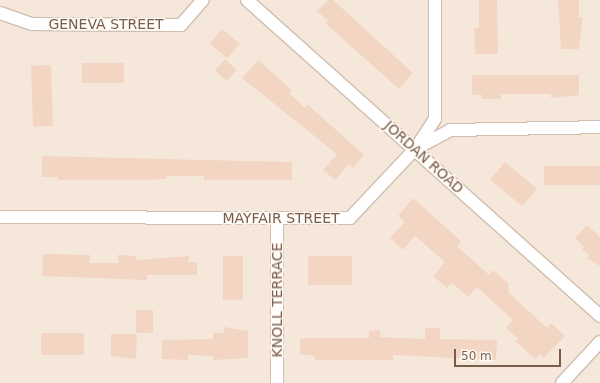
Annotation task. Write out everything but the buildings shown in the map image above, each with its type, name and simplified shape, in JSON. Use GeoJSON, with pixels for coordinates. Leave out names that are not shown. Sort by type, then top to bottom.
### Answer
{"type":"FeatureCollection","features":[{"type":"Feature","properties":{"kind":"street","name":"GENEVA STREET"},"geometry":{"type":"LineString","coordinates":[[0,13],[32,24],[181,25],[203,0]]}},
{"type":"Feature","properties":{"kind":"street","name":"JORDAN ROAD"},"geometry":{"type":"LineString","coordinates":[[247,0],[600,316]]}},
{"type":"Feature","properties":{"kind":"street"},"geometry":{"type":"LineString","coordinates":[[415,149],[435,119],[435,0]]}},
{"type":"Feature","properties":{"kind":"street","name":"MAYFAIR STREET"},"geometry":{"type":"LineString","coordinates":[[0,217],[350,218],[415,149],[450,130],[600,127]]}},
{"type":"Feature","properties":{"kind":"street","name":"KNOLL TERRACE"},"geometry":{"type":"LineString","coordinates":[[276,383],[277,218]]}},
{"type":"Feature","properties":{"kind":"street"},"geometry":{"type":"LineString","coordinates":[[562,383],[600,342]]}},
{"type":"Feature","properties":{"kind":"shaded area"},"geometry":{"type":"Polygon","coordinates":[[[0,0],[600,0],[600,383],[0,383],[0,0]]]}}]}
